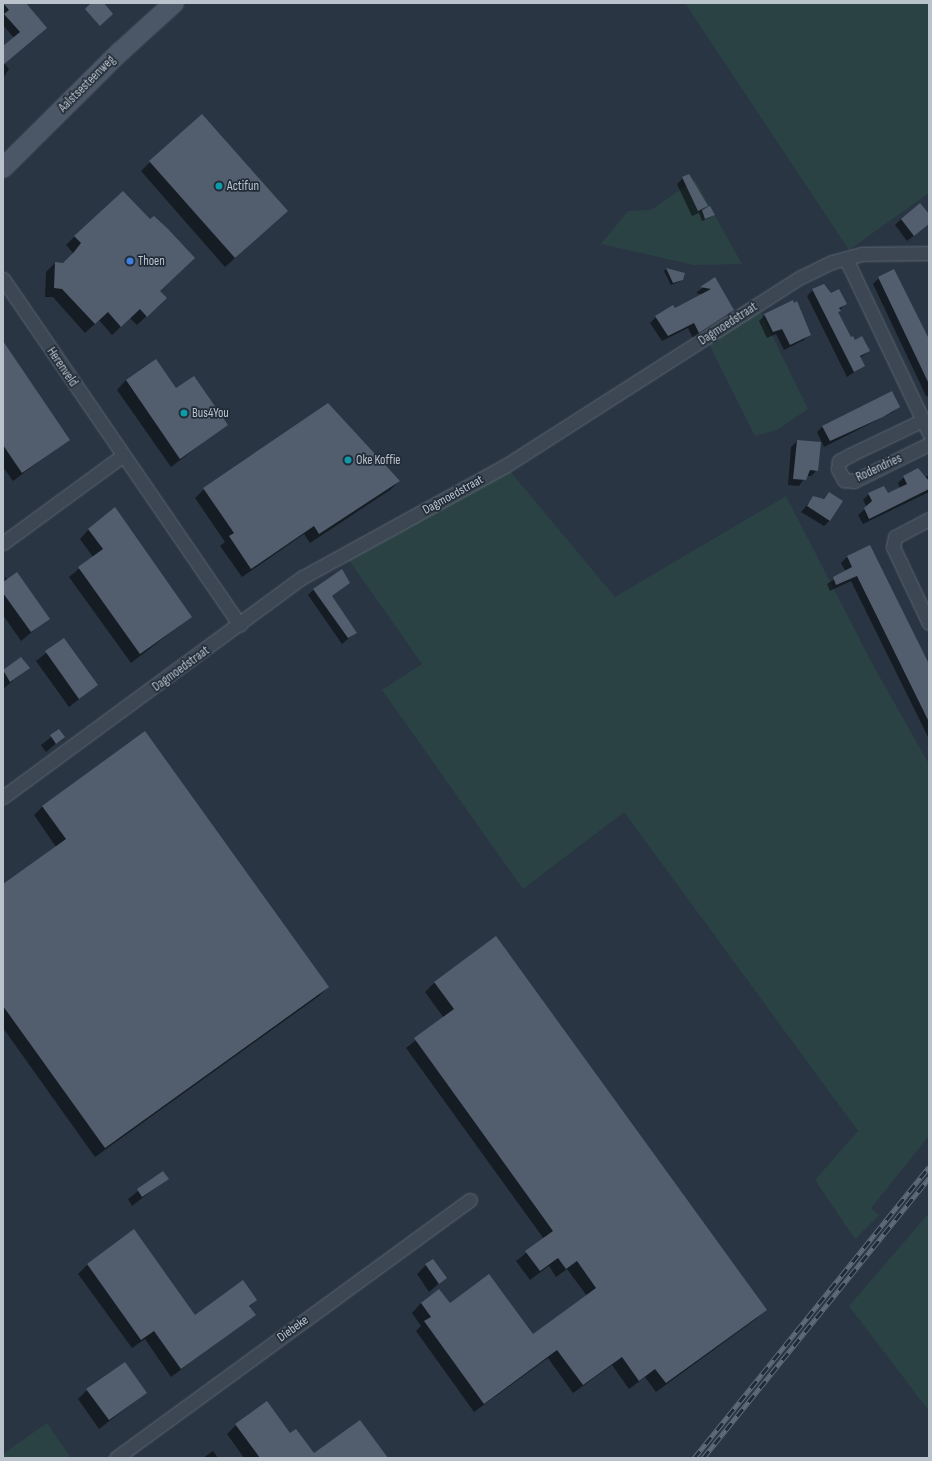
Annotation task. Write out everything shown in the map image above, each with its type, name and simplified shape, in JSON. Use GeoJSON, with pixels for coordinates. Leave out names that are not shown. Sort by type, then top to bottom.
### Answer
{"type":"FeatureCollection","features":[{"type":"Feature","properties":{"kind":"main road","name":"Aalstsesteenweg"},"geometry":{"type":"LineString","coordinates":[[3,168],[120,52],[174,3]]}},
{"type":"Feature","properties":{"kind":"street","name":"Dagmoedstraat"},"geometry":{"type":"LineString","coordinates":[[3,797],[240,625],[303,577],[337,556],[389,531],[505,466],[801,277],[832,262],[861,254],[890,252],[929,253]]}},
{"type":"Feature","properties":{"kind":"street"},"geometry":{"type":"LineString","coordinates":[[846,259],[929,433]]}},
{"type":"Feature","properties":{"kind":"street","name":"Herenveld"},"geometry":{"type":"LineString","coordinates":[[3,279],[122,456],[240,625]]}},
{"type":"Feature","properties":{"kind":"street","name":"Rodendries"},"geometry":{"type":"LineString","coordinates":[[923,420],[839,461],[838,470],[844,480],[854,481],[929,444]]}},
{"type":"Feature","properties":{"kind":"street"},"geometry":{"type":"LineString","coordinates":[[3,543],[122,456]]}},
{"type":"Feature","properties":{"kind":"street"},"geometry":{"type":"LineString","coordinates":[[929,519],[895,537],[893,547],[929,623]]}},
{"type":"Feature","properties":{"kind":"street","name":"Diebeke"},"geometry":{"type":"LineString","coordinates":[[116,1458],[470,1200]]}},
{"type":"Feature","properties":{"kind":"green space"},"geometry":{"type":"Polygon","coordinates":[[[685,3],[929,3],[929,193],[849,250],[685,3]]]}},
{"type":"Feature","properties":{"kind":"green space"},"geometry":{"type":"Polygon","coordinates":[[[695,180],[742,264],[694,265],[601,244],[628,211],[651,210],[695,180]]]}},
{"type":"Feature","properties":{"kind":"green space"},"geometry":{"type":"Polygon","coordinates":[[[760,311],[808,409],[777,430],[755,436],[709,344],[760,311]]]}},
{"type":"Feature","properties":{"kind":"green space"},"geometry":{"type":"Polygon","coordinates":[[[509,470],[615,597],[786,496],[874,667],[929,764],[929,1136],[871,1208],[879,1215],[855,1239],[815,1180],[858,1131],[624,812],[523,889],[382,690],[422,664],[349,560],[509,470]]]}},
{"type":"Feature","properties":{"kind":"green space"},"geometry":{"type":"Polygon","coordinates":[[[929,1213],[929,1411],[849,1306],[929,1213]]]}},
{"type":"Feature","properties":{"kind":"green space"},"geometry":{"type":"Polygon","coordinates":[[[47,1423],[71,1458],[3,1458],[3,1454],[47,1423]]]}},
{"type":"Feature","properties":{"kind":"building"},"geometry":{"type":"Polygon","coordinates":[[[3,3],[26,3],[47,28],[3,65],[3,46],[20,32],[4,14],[9,10],[3,3]]]}},
{"type":"Feature","properties":{"kind":"building"},"geometry":{"type":"Polygon","coordinates":[[[91,3],[104,3],[113,14],[100,26],[85,9],[91,3]]]}},
{"type":"Feature","properties":{"kind":"building","name":"Actifun"},"geometry":{"type":"Polygon","coordinates":[[[202,114],[288,211],[235,258],[149,161],[202,114]]]}},
{"type":"Feature","properties":{"kind":"building"},"geometry":{"type":"Polygon","coordinates":[[[689,174],[708,206],[698,211],[682,177],[689,174]]]}},
{"type":"Feature","properties":{"kind":"building","name":"Thoen"},"geometry":{"type":"Polygon","coordinates":[[[123,191],[150,219],[154,216],[168,229],[195,258],[160,291],[167,298],[147,317],[140,309],[121,327],[108,312],[95,324],[62,289],[54,288],[55,262],[63,263],[74,252],[81,243],[74,236],[123,191]]]}},
{"type":"Feature","properties":{"kind":"building"},"geometry":{"type":"Polygon","coordinates":[[[920,203],[929,214],[929,224],[914,236],[901,219],[920,203]]]}},
{"type":"Feature","properties":{"kind":"building"},"geometry":{"type":"Polygon","coordinates":[[[710,206],[715,215],[705,219],[702,210],[710,206]]]}},
{"type":"Feature","properties":{"kind":"building"},"geometry":{"type":"Polygon","coordinates":[[[666,268],[685,273],[683,280],[673,283],[666,268]]]}},
{"type":"Feature","properties":{"kind":"building"},"geometry":{"type":"Polygon","coordinates":[[[894,269],[929,339],[929,384],[878,277],[894,269]]]}},
{"type":"Feature","properties":{"kind":"building"},"geometry":{"type":"Polygon","coordinates":[[[715,277],[734,310],[699,333],[694,323],[668,336],[655,316],[673,305],[675,308],[711,289],[700,287],[715,277]]]}},
{"type":"Feature","properties":{"kind":"building"},"geometry":{"type":"Polygon","coordinates":[[[824,284],[831,293],[839,289],[847,304],[839,308],[841,311],[838,312],[851,337],[853,336],[855,340],[862,336],[870,351],[860,356],[865,366],[854,372],[812,289],[824,284]]]}},
{"type":"Feature","properties":{"kind":"building"},"geometry":{"type":"Polygon","coordinates":[[[793,300],[794,303],[797,301],[811,335],[790,345],[782,329],[773,332],[764,314],[793,300]]]}},
{"type":"Feature","properties":{"kind":"building"},"geometry":{"type":"Polygon","coordinates":[[[3,341],[70,440],[22,473],[3,445],[3,341]]]}},
{"type":"Feature","properties":{"kind":"building","name":"Bus4You"},"geometry":{"type":"Polygon","coordinates":[[[156,359],[176,388],[194,376],[228,425],[180,459],[126,380],[156,359]]]}},
{"type":"Feature","properties":{"kind":"building"},"geometry":{"type":"Polygon","coordinates":[[[892,391],[900,407],[883,417],[830,441],[822,426],[892,391]]]}},
{"type":"Feature","properties":{"kind":"building"},"geometry":{"type":"Polygon","coordinates":[[[328,403],[400,481],[319,534],[314,526],[251,569],[229,536],[234,533],[203,488],[328,403]]]}},
{"type":"Feature","properties":{"kind":"building"},"geometry":{"type":"Polygon","coordinates":[[[797,440],[821,442],[818,471],[810,470],[806,480],[793,479],[797,440]]]}},
{"type":"Feature","properties":{"kind":"building"},"geometry":{"type":"Polygon","coordinates":[[[918,468],[929,481],[929,489],[869,519],[864,508],[872,501],[868,493],[884,486],[888,493],[907,484],[903,476],[918,468]]]}},
{"type":"Feature","properties":{"kind":"building"},"geometry":{"type":"Polygon","coordinates":[[[829,492],[843,501],[830,521],[807,506],[813,496],[824,499],[829,492]]]}},
{"type":"Feature","properties":{"kind":"building"},"geometry":{"type":"Polygon","coordinates":[[[115,507],[192,617],[140,654],[78,567],[103,549],[88,529],[115,507]]]}},
{"type":"Feature","properties":{"kind":"building"},"geometry":{"type":"Polygon","coordinates":[[[870,545],[929,664],[929,722],[857,576],[836,585],[833,577],[852,567],[847,556],[870,545]]]}},
{"type":"Feature","properties":{"kind":"building"},"geometry":{"type":"Polygon","coordinates":[[[342,569],[350,583],[332,596],[357,633],[348,638],[313,589],[342,569]]]}},
{"type":"Feature","properties":{"kind":"building"},"geometry":{"type":"Polygon","coordinates":[[[17,572],[50,619],[31,632],[3,593],[3,582],[17,572]]]}},
{"type":"Feature","properties":{"kind":"building"},"geometry":{"type":"Polygon","coordinates":[[[64,638],[98,685],[79,699],[45,651],[64,638]]]}},
{"type":"Feature","properties":{"kind":"building"},"geometry":{"type":"Polygon","coordinates":[[[21,657],[30,668],[10,682],[3,670],[21,657]]]}},
{"type":"Feature","properties":{"kind":"building"},"geometry":{"type":"Polygon","coordinates":[[[59,729],[65,737],[56,744],[50,735],[59,729]]]}},
{"type":"Feature","properties":{"kind":"building"},"geometry":{"type":"Polygon","coordinates":[[[145,731],[329,987],[105,1148],[3,1006],[3,884],[66,839],[42,806],[145,731]]]}},
{"type":"Feature","properties":{"kind":"building"},"geometry":{"type":"Polygon","coordinates":[[[496,936],[767,1310],[666,1383],[655,1369],[639,1381],[622,1357],[583,1385],[557,1350],[484,1404],[424,1321],[431,1317],[421,1303],[439,1289],[450,1303],[489,1274],[533,1334],[596,1288],[577,1261],[566,1269],[558,1258],[540,1271],[525,1251],[553,1231],[414,1038],[454,1009],[434,982],[496,936]]]}},
{"type":"Feature","properties":{"kind":"building"},"geometry":{"type":"Polygon","coordinates":[[[163,1171],[169,1179],[142,1197],[137,1189],[163,1171]]]}},
{"type":"Feature","properties":{"kind":"building"},"geometry":{"type":"Polygon","coordinates":[[[134,1229],[195,1315],[243,1280],[257,1300],[249,1306],[256,1315],[181,1369],[154,1331],[141,1340],[87,1264],[134,1229]]]}},
{"type":"Feature","properties":{"kind":"building"},"geometry":{"type":"Polygon","coordinates":[[[433,1259],[447,1278],[439,1284],[425,1264],[433,1259]]]}},
{"type":"Feature","properties":{"kind":"building"},"geometry":{"type":"Polygon","coordinates":[[[125,1362],[147,1393],[109,1420],[86,1389],[125,1362]]]}},
{"type":"Feature","properties":{"kind":"building"},"geometry":{"type":"Polygon","coordinates":[[[267,1401],[290,1433],[296,1429],[314,1453],[360,1420],[388,1458],[260,1458],[235,1424],[267,1401]]]}},
{"type":"Feature","properties":{"kind":"railway"},"geometry":{"type":"LineString","coordinates":[[694,1458],[929,1167]]}},
{"type":"Feature","properties":{"kind":"railway"},"geometry":{"type":"LineString","coordinates":[[703,1458],[929,1178]]}},
{"type":"Feature","properties":{"kind":"place","name":"Actifun"},"geometry":{"type":"Point","coordinates":[219,186]}},
{"type":"Feature","properties":{"kind":"place","name":"Thoen"},"geometry":{"type":"Point","coordinates":[130,261]}},
{"type":"Feature","properties":{"kind":"place","name":"Bus4You"},"geometry":{"type":"Point","coordinates":[184,413]}},
{"type":"Feature","properties":{"kind":"place","name":"Oke Koffie"},"geometry":{"type":"Point","coordinates":[348,460]}}]}
